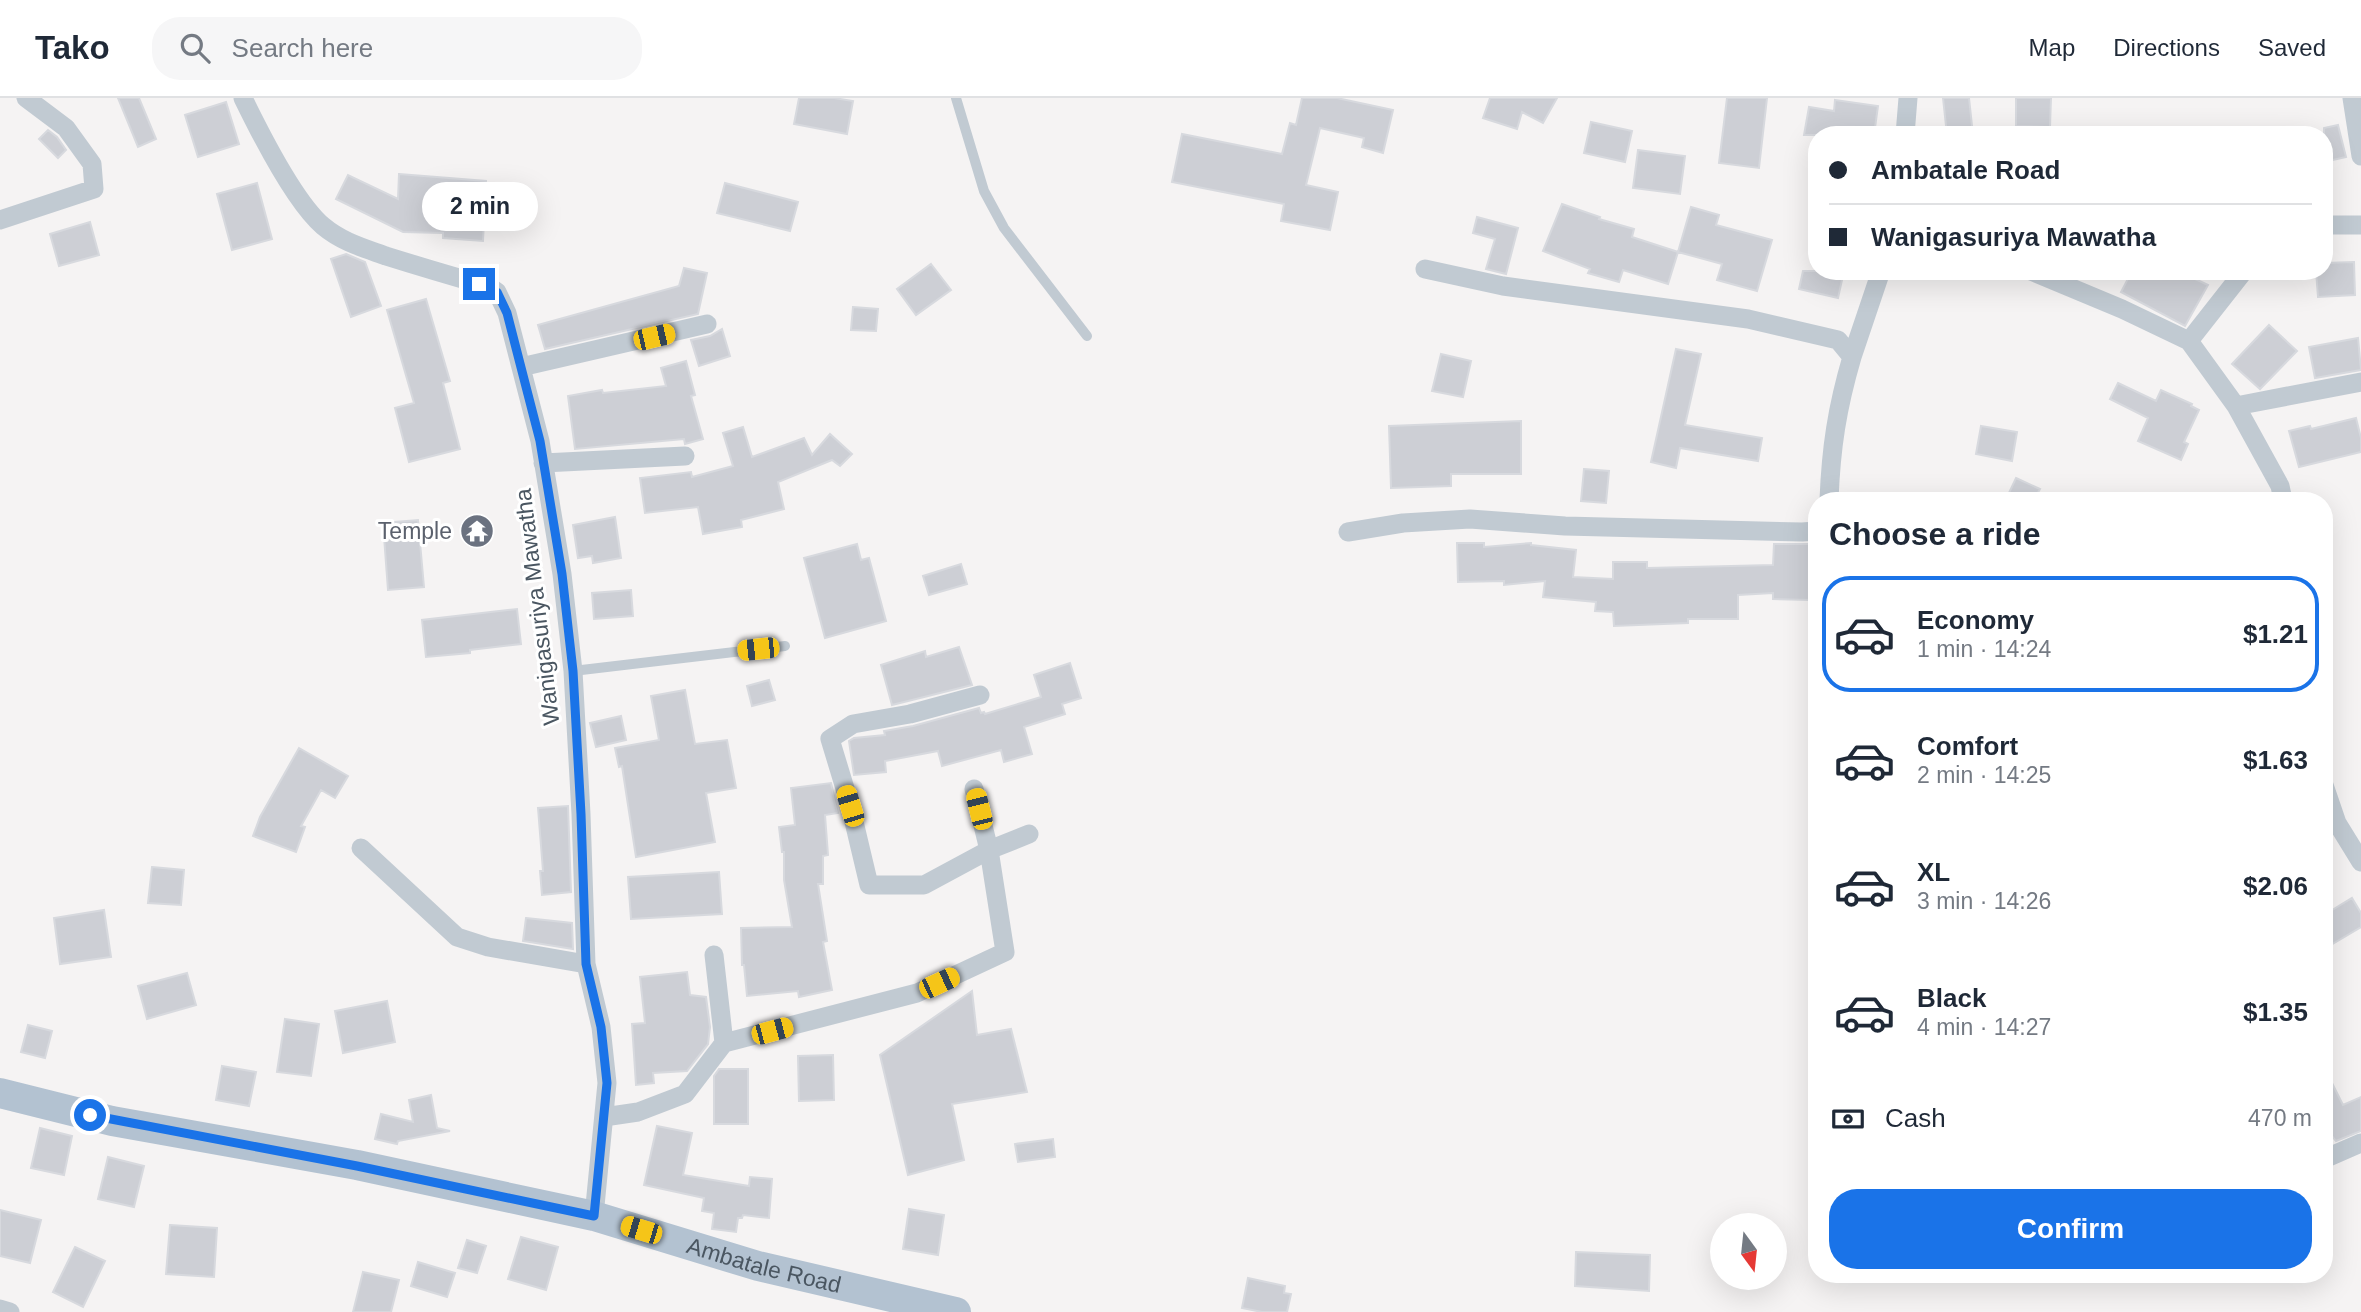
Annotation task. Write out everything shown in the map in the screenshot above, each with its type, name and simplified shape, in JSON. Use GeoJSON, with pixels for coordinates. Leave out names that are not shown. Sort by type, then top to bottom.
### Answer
{"type":"FeatureCollection","features":[{"type":"Feature","properties":{"kind":"main road","name":"Ambatale Road"},"geometry":{"type":"LineString","coordinates":[[0,1093],[112,1121],[357,1166],[594,1216],[758,1266],[956,1312]]}},
{"type":"Feature","properties":{"kind":"street"},"geometry":{"type":"LineString","coordinates":[[0,220],[94,189],[92,164],[66,128],[26,98]]}},
{"type":"Feature","properties":{"kind":"street","name":"Wanigasuriya Mawatha"},"geometry":{"type":"LineString","coordinates":[[243,98],[284,171],[313,215],[324,226],[355,246],[490,287],[497,292],[507,313],[544,463],[562,574],[573,671],[586,964],[601,1027],[607,1083],[594,1216]]}},
{"type":"Feature","properties":{"kind":"street"},"geometry":{"type":"LineString","coordinates":[[1906,126],[1908,98]]}},
{"type":"Feature","properties":{"kind":"street"},"geometry":{"type":"LineString","coordinates":[[2352,98],[2361,156]]}},
{"type":"Feature","properties":{"kind":"street"},"geometry":{"type":"LineString","coordinates":[[2333,225],[2361,225]]}},
{"type":"Feature","properties":{"kind":"street"},"geometry":{"type":"LineString","coordinates":[[1425,269],[1503,286],[1748,318],[1838,340],[1852,358]]}},
{"type":"Feature","properties":{"kind":"street"},"geometry":{"type":"LineString","coordinates":[[1829,492],[1838,404],[1878,280]]}},
{"type":"Feature","properties":{"kind":"street"},"geometry":{"type":"LineString","coordinates":[[2053,280],[2189,341],[2236,406],[2281,492]]}},
{"type":"Feature","properties":{"kind":"street"},"geometry":{"type":"LineString","coordinates":[[2189,341],[2237,280]]}},
{"type":"Feature","properties":{"kind":"street"},"geometry":{"type":"LineString","coordinates":[[521,367],[707,324]]}},
{"type":"Feature","properties":{"kind":"street"},"geometry":{"type":"LineString","coordinates":[[2236,406],[2361,382]]}},
{"type":"Feature","properties":{"kind":"street"},"geometry":{"type":"LineString","coordinates":[[544,463],[685,456]]}},
{"type":"Feature","properties":{"kind":"street"},"geometry":{"type":"LineString","coordinates":[[1348,532],[1403,523],[1470,519],[1565,526],[1808,532]]}},
{"type":"Feature","properties":{"kind":"street"},"geometry":{"type":"LineString","coordinates":[[980,695],[852,724],[830,739],[869,885],[924,885],[989,850],[1029,834]]}},
{"type":"Feature","properties":{"kind":"street"},"geometry":{"type":"LineString","coordinates":[[604,1117],[638,1112],[685,1094],[724,1044],[917,993],[1005,952],[989,850],[974,789]]}},
{"type":"Feature","properties":{"kind":"street"},"geometry":{"type":"LineString","coordinates":[[2333,811],[2337,823],[2359,855]]}},
{"type":"Feature","properties":{"kind":"street"},"geometry":{"type":"LineString","coordinates":[[361,848],[457,937],[488,947],[586,964]]}},
{"type":"Feature","properties":{"kind":"street"},"geometry":{"type":"LineString","coordinates":[[715,955],[724,1044]]}},
{"type":"Feature","properties":{"kind":"street"},"geometry":{"type":"LineString","coordinates":[[2333,1155],[2361,1143]]}},
{"type":"Feature","properties":{"kind":"street"},"geometry":{"type":"LineString","coordinates":[[0,1309],[10,1312]]}},
{"type":"Feature","properties":{"kind":"lane"},"geometry":{"type":"LineString","coordinates":[[956,98],[984,191],[1004,228],[1087,336]]}},
{"type":"Feature","properties":{"kind":"lane"},"geometry":{"type":"LineString","coordinates":[[573,671],[785,646]]}},
{"type":"Feature","properties":{"kind":"building"},"geometry":{"type":"Polygon","coordinates":[[[118,98],[139,98],[156,139],[138,147],[118,98]]]}},
{"type":"Feature","properties":{"kind":"building"},"geometry":{"type":"Polygon","coordinates":[[[799,98],[853,101],[847,134],[794,124],[799,98]]]}},
{"type":"Feature","properties":{"kind":"building"},"geometry":{"type":"Polygon","coordinates":[[[1302,98],[1337,98],[1393,110],[1383,153],[1362,147],[1364,138],[1320,128],[1306,185],[1338,192],[1330,230],[1281,221],[1284,204],[1172,182],[1182,134],[1282,154],[1290,123],[1296,125],[1302,98]]]}},
{"type":"Feature","properties":{"kind":"building"},"geometry":{"type":"Polygon","coordinates":[[[1490,98],[1557,98],[1543,123],[1522,112],[1517,129],[1483,118],[1490,98]]]}},
{"type":"Feature","properties":{"kind":"building"},"geometry":{"type":"Polygon","coordinates":[[[1727,98],[1767,98],[1759,168],[1719,163],[1727,98]]]}},
{"type":"Feature","properties":{"kind":"building"},"geometry":{"type":"Polygon","coordinates":[[[1943,98],[1969,98],[1972,126],[1946,126],[1943,98]]]}},
{"type":"Feature","properties":{"kind":"building"},"geometry":{"type":"Polygon","coordinates":[[[2016,98],[2051,98],[2050,126],[2016,126],[2016,98]]]}},
{"type":"Feature","properties":{"kind":"building"},"geometry":{"type":"Polygon","coordinates":[[[1835,100],[1878,106],[1875,126],[1808,126],[1808,135],[1804,135],[1809,107],[1834,111],[1835,100]]]}},
{"type":"Feature","properties":{"kind":"building"},"geometry":{"type":"Polygon","coordinates":[[[226,102],[239,144],[198,157],[185,115],[226,102]]]}},
{"type":"Feature","properties":{"kind":"building"},"geometry":{"type":"Polygon","coordinates":[[[1591,122],[1632,131],[1625,162],[1584,153],[1591,122]]]}},
{"type":"Feature","properties":{"kind":"building"},"geometry":{"type":"Polygon","coordinates":[[[2338,125],[2346,157],[2333,160],[2333,126],[2338,125]]]}},
{"type":"Feature","properties":{"kind":"building"},"geometry":{"type":"Polygon","coordinates":[[[48,130],[66,150],[58,158],[39,139],[48,130]]]}},
{"type":"Feature","properties":{"kind":"building"},"geometry":{"type":"Polygon","coordinates":[[[1638,150],[1685,156],[1680,194],[1633,188],[1638,150]]]}},
{"type":"Feature","properties":{"kind":"building"},"geometry":{"type":"Polygon","coordinates":[[[399,174],[486,181],[483,241],[443,238],[443,233],[403,232],[336,199],[348,175],[398,199],[399,174]]]}},
{"type":"Feature","properties":{"kind":"building"},"geometry":{"type":"Polygon","coordinates":[[[257,183],[272,239],[232,250],[217,194],[257,183]]]}},
{"type":"Feature","properties":{"kind":"building"},"geometry":{"type":"Polygon","coordinates":[[[725,183],[798,202],[790,231],[717,213],[725,183]]]}},
{"type":"Feature","properties":{"kind":"building"},"geometry":{"type":"Polygon","coordinates":[[[1562,204],[1634,229],[1632,237],[1678,252],[1668,284],[1623,270],[1619,282],[1588,273],[1590,269],[1543,251],[1562,204]]]}},
{"type":"Feature","properties":{"kind":"building"},"geometry":{"type":"Polygon","coordinates":[[[1691,207],[1719,215],[1716,225],[1772,240],[1757,291],[1717,280],[1722,264],[1678,252],[1691,207]]]}},
{"type":"Feature","properties":{"kind":"building"},"geometry":{"type":"Polygon","coordinates":[[[1477,217],[1518,228],[1506,274],[1486,269],[1495,239],[1473,233],[1477,217]]]}},
{"type":"Feature","properties":{"kind":"building"},"geometry":{"type":"Polygon","coordinates":[[[90,222],[99,255],[59,266],[50,234],[90,222]]]}},
{"type":"Feature","properties":{"kind":"building"},"geometry":{"type":"Polygon","coordinates":[[[346,254],[365,262],[381,306],[351,317],[331,259],[346,254]]]}},
{"type":"Feature","properties":{"kind":"building"},"geometry":{"type":"Polygon","coordinates":[[[2354,262],[2355,295],[2318,297],[2317,280],[2333,280],[2333,263],[2354,262]]]}},
{"type":"Feature","properties":{"kind":"building"},"geometry":{"type":"Polygon","coordinates":[[[931,264],[951,290],[916,315],[897,289],[931,264]]]}},
{"type":"Feature","properties":{"kind":"building"},"geometry":{"type":"Polygon","coordinates":[[[684,268],[707,273],[698,314],[545,349],[538,325],[679,286],[684,268]]]}},
{"type":"Feature","properties":{"kind":"building"},"geometry":{"type":"Polygon","coordinates":[[[1803,271],[1808,271],[1808,280],[1842,280],[1838,298],[1799,289],[1803,271]]]}},
{"type":"Feature","properties":{"kind":"building"},"geometry":{"type":"Polygon","coordinates":[[[2127,280],[2197,280],[2208,285],[2185,326],[2121,292],[2127,280]]]}},
{"type":"Feature","properties":{"kind":"building"},"geometry":{"type":"Polygon","coordinates":[[[426,299],[450,381],[443,383],[460,449],[409,462],[395,408],[414,403],[387,310],[426,299]]]}},
{"type":"Feature","properties":{"kind":"building"},"geometry":{"type":"Polygon","coordinates":[[[853,307],[878,309],[876,331],[851,330],[853,307]]]}},
{"type":"Feature","properties":{"kind":"building"},"geometry":{"type":"Polygon","coordinates":[[[2269,325],[2297,351],[2260,389],[2232,364],[2269,325]]]}},
{"type":"Feature","properties":{"kind":"building"},"geometry":{"type":"Polygon","coordinates":[[[722,329],[730,356],[699,366],[691,340],[710,336],[722,329]]]}},
{"type":"Feature","properties":{"kind":"building"},"geometry":{"type":"Polygon","coordinates":[[[2358,338],[2361,370],[2315,378],[2309,347],[2358,338]]]}},
{"type":"Feature","properties":{"kind":"building"},"geometry":{"type":"Polygon","coordinates":[[[1676,349],[1701,354],[1685,425],[1762,438],[1758,461],[1680,448],[1676,468],[1651,462],[1676,349]]]}},
{"type":"Feature","properties":{"kind":"building"},"geometry":{"type":"Polygon","coordinates":[[[1441,354],[1471,361],[1463,397],[1432,391],[1441,354]]]}},
{"type":"Feature","properties":{"kind":"building"},"geometry":{"type":"Polygon","coordinates":[[[686,361],[695,395],[691,396],[703,439],[685,444],[684,439],[575,449],[568,396],[602,390],[603,393],[666,386],[661,368],[686,361]]]}},
{"type":"Feature","properties":{"kind":"building"},"geometry":{"type":"Polygon","coordinates":[[[2118,383],[2156,401],[2161,390],[2199,410],[2184,442],[2188,444],[2181,460],[2138,441],[2148,418],[2110,399],[2118,383]]]}},
{"type":"Feature","properties":{"kind":"building"},"geometry":{"type":"Polygon","coordinates":[[[2356,418],[2361,452],[2299,467],[2289,431],[2310,426],[2311,429],[2356,418]]]}},
{"type":"Feature","properties":{"kind":"building"},"geometry":{"type":"Polygon","coordinates":[[[1521,421],[1521,474],[1451,474],[1451,486],[1391,488],[1389,426],[1521,421]]]}},
{"type":"Feature","properties":{"kind":"building"},"geometry":{"type":"Polygon","coordinates":[[[1981,426],[2017,432],[2012,461],[1976,454],[1981,426]]]}},
{"type":"Feature","properties":{"kind":"building"},"geometry":{"type":"Polygon","coordinates":[[[743,427],[752,457],[804,438],[812,455],[830,434],[852,454],[840,466],[832,460],[778,482],[784,509],[741,520],[742,527],[703,534],[698,507],[645,513],[640,478],[691,472],[692,477],[733,466],[723,433],[743,427]]]}},
{"type":"Feature","properties":{"kind":"building"},"geometry":{"type":"Polygon","coordinates":[[[1584,469],[1609,471],[1606,503],[1581,501],[1584,469]]]}},
{"type":"Feature","properties":{"kind":"building"},"geometry":{"type":"Polygon","coordinates":[[[2016,478],[2040,489],[2038,492],[2009,492],[2016,478]]]}},
{"type":"Feature","properties":{"kind":"building"},"geometry":{"type":"Polygon","coordinates":[[[615,517],[621,558],[593,563],[592,556],[578,558],[573,525],[615,517]]]}},
{"type":"Feature","properties":{"kind":"building"},"geometry":{"type":"Polygon","coordinates":[[[418,520],[424,587],[388,590],[383,523],[418,520]]]}},
{"type":"Feature","properties":{"kind":"building"},"geometry":{"type":"Polygon","coordinates":[[[1457,543],[1484,543],[1484,547],[1531,543],[1576,550],[1573,577],[1613,579],[1613,562],[1647,562],[1647,568],[1773,565],[1774,544],[1808,544],[1808,600],[1773,599],[1773,593],[1738,595],[1738,619],[1688,619],[1688,623],[1614,626],[1613,612],[1595,611],[1596,602],[1543,597],[1545,581],[1504,585],[1504,581],[1458,582],[1457,543]]]}},
{"type":"Feature","properties":{"kind":"building"},"geometry":{"type":"Polygon","coordinates":[[[857,544],[861,560],[869,558],[886,621],[825,638],[804,558],[857,544]]]}},
{"type":"Feature","properties":{"kind":"building"},"geometry":{"type":"Polygon","coordinates":[[[961,564],[967,584],[929,595],[923,576],[961,564]]]}},
{"type":"Feature","properties":{"kind":"building"},"geometry":{"type":"Polygon","coordinates":[[[631,590],[633,616],[594,619],[592,593],[631,590]]]}},
{"type":"Feature","properties":{"kind":"building"},"geometry":{"type":"Polygon","coordinates":[[[517,609],[521,644],[426,657],[422,620],[517,609]]]}},
{"type":"Feature","properties":{"kind":"building"},"geometry":{"type":"Polygon","coordinates":[[[959,647],[972,685],[892,705],[881,665],[925,651],[926,657],[959,647]]]}},
{"type":"Feature","properties":{"kind":"building"},"geometry":{"type":"Polygon","coordinates":[[[1070,663],[1081,698],[1062,704],[1065,714],[1024,727],[1032,754],[1004,762],[1001,750],[942,766],[938,751],[885,761],[886,772],[854,775],[849,741],[854,738],[885,735],[884,731],[979,708],[981,713],[985,714],[1041,697],[1034,675],[1070,663]]]}},
{"type":"Feature","properties":{"kind":"building"},"geometry":{"type":"Polygon","coordinates":[[[769,680],[775,700],[752,706],[747,686],[769,680]]]}},
{"type":"Feature","properties":{"kind":"building"},"geometry":{"type":"Polygon","coordinates":[[[685,690],[695,744],[727,740],[736,788],[706,793],[715,842],[636,857],[622,766],[619,767],[615,748],[659,740],[651,696],[685,690]]]}},
{"type":"Feature","properties":{"kind":"building"},"geometry":{"type":"Polygon","coordinates":[[[621,716],[626,740],[596,747],[590,723],[621,716]]]}},
{"type":"Feature","properties":{"kind":"building"},"geometry":{"type":"Polygon","coordinates":[[[299,748],[348,776],[335,798],[321,790],[301,826],[305,827],[296,852],[253,836],[260,817],[299,748]]]}},
{"type":"Feature","properties":{"kind":"building"},"geometry":{"type":"Polygon","coordinates":[[[831,783],[838,813],[825,815],[828,855],[823,856],[823,884],[818,884],[827,941],[823,942],[832,990],[799,997],[798,991],[747,996],[742,965],[741,928],[792,927],[779,827],[795,825],[791,788],[831,783]]]}},
{"type":"Feature","properties":{"kind":"building"},"geometry":{"type":"Polygon","coordinates":[[[568,806],[571,892],[542,895],[540,871],[543,871],[538,808],[568,806]]]}},
{"type":"Feature","properties":{"kind":"building"},"geometry":{"type":"Polygon","coordinates":[[[152,867],[184,870],[181,905],[148,903],[152,867]]]}},
{"type":"Feature","properties":{"kind":"building"},"geometry":{"type":"Polygon","coordinates":[[[719,872],[722,914],[631,919],[628,877],[719,872]]]}},
{"type":"Feature","properties":{"kind":"building"},"geometry":{"type":"Polygon","coordinates":[[[2352,898],[2361,913],[2361,927],[2333,944],[2333,910],[2352,898]]]}},
{"type":"Feature","properties":{"kind":"building"},"geometry":{"type":"Polygon","coordinates":[[[104,910],[111,957],[60,964],[54,918],[104,910]]]}},
{"type":"Feature","properties":{"kind":"building"},"geometry":{"type":"Polygon","coordinates":[[[526,918],[572,923],[573,949],[523,941],[526,918]]]}},
{"type":"Feature","properties":{"kind":"building"},"geometry":{"type":"Polygon","coordinates":[[[687,972],[690,995],[706,997],[710,1027],[708,1044],[687,1071],[653,1073],[654,1083],[636,1085],[632,1024],[645,1023],[640,977],[687,972]]]}},
{"type":"Feature","properties":{"kind":"building"},"geometry":{"type":"Polygon","coordinates":[[[187,973],[196,1005],[147,1019],[138,986],[187,973]]]}},
{"type":"Feature","properties":{"kind":"building"},"geometry":{"type":"Polygon","coordinates":[[[972,991],[977,1035],[1011,1029],[1027,1092],[952,1104],[964,1160],[908,1175],[880,1055],[972,991]]]}},
{"type":"Feature","properties":{"kind":"building"},"geometry":{"type":"Polygon","coordinates":[[[387,1001],[395,1042],[343,1053],[335,1011],[387,1001]]]}},
{"type":"Feature","properties":{"kind":"building"},"geometry":{"type":"Polygon","coordinates":[[[285,1019],[319,1024],[311,1076],[277,1072],[285,1019]]]}},
{"type":"Feature","properties":{"kind":"building"},"geometry":{"type":"Polygon","coordinates":[[[28,1025],[52,1031],[45,1058],[21,1052],[28,1025]]]}},
{"type":"Feature","properties":{"kind":"building"},"geometry":{"type":"Polygon","coordinates":[[[833,1055],[834,1100],[799,1101],[798,1056],[833,1055]]]}},
{"type":"Feature","properties":{"kind":"building"},"geometry":{"type":"Polygon","coordinates":[[[222,1066],[256,1072],[249,1106],[216,1100],[222,1066]]]}},
{"type":"Feature","properties":{"kind":"building"},"geometry":{"type":"Polygon","coordinates":[[[719,1069],[748,1069],[748,1124],[714,1124],[714,1076],[719,1069]]]}},
{"type":"Feature","properties":{"kind":"building"},"geometry":{"type":"Polygon","coordinates":[[[2333,1085],[2343,1105],[2361,1097],[2361,1131],[2336,1141],[2333,1137],[2333,1085]]]}},
{"type":"Feature","properties":{"kind":"building"},"geometry":{"type":"Polygon","coordinates":[[[431,1095],[437,1128],[450,1131],[398,1141],[397,1144],[375,1139],[381,1114],[413,1122],[409,1100],[431,1095]]]}},
{"type":"Feature","properties":{"kind":"building"},"geometry":{"type":"Polygon","coordinates":[[[657,1126],[692,1133],[683,1175],[749,1186],[750,1177],[772,1179],[769,1218],[743,1215],[738,1218],[736,1232],[712,1229],[714,1213],[702,1211],[704,1198],[644,1185],[657,1126]]]}},
{"type":"Feature","properties":{"kind":"building"},"geometry":{"type":"Polygon","coordinates":[[[40,1128],[72,1136],[64,1175],[31,1168],[40,1128]]]}},
{"type":"Feature","properties":{"kind":"building"},"geometry":{"type":"Polygon","coordinates":[[[1053,1139],[1055,1157],[1018,1162],[1015,1144],[1053,1139]]]}},
{"type":"Feature","properties":{"kind":"building"},"geometry":{"type":"Polygon","coordinates":[[[108,1157],[144,1166],[134,1207],[98,1199],[108,1157]]]}},
{"type":"Feature","properties":{"kind":"building"},"geometry":{"type":"Polygon","coordinates":[[[909,1209],[944,1215],[938,1255],[903,1249],[909,1209]]]}},
{"type":"Feature","properties":{"kind":"building"},"geometry":{"type":"Polygon","coordinates":[[[0,1210],[41,1220],[30,1263],[0,1256],[0,1210]]]}},
{"type":"Feature","properties":{"kind":"building"},"geometry":{"type":"Polygon","coordinates":[[[170,1225],[217,1228],[214,1277],[166,1274],[170,1225]]]}},
{"type":"Feature","properties":{"kind":"building"},"geometry":{"type":"Polygon","coordinates":[[[521,1237],[558,1247],[546,1290],[508,1279],[521,1237]]]}},
{"type":"Feature","properties":{"kind":"building"},"geometry":{"type":"Polygon","coordinates":[[[467,1240],[486,1246],[477,1273],[458,1268],[467,1240]]]}},
{"type":"Feature","properties":{"kind":"building"},"geometry":{"type":"Polygon","coordinates":[[[75,1247],[105,1261],[83,1307],[53,1292],[75,1247]]]}},
{"type":"Feature","properties":{"kind":"building"},"geometry":{"type":"Polygon","coordinates":[[[1576,1252],[1650,1255],[1649,1291],[1575,1286],[1576,1252]]]}},
{"type":"Feature","properties":{"kind":"building"},"geometry":{"type":"Polygon","coordinates":[[[418,1262],[455,1273],[447,1297],[411,1286],[418,1262]]]}},
{"type":"Feature","properties":{"kind":"building"},"geometry":{"type":"Polygon","coordinates":[[[363,1272],[399,1280],[391,1312],[353,1312],[363,1272]]]}},
{"type":"Feature","properties":{"kind":"building"},"geometry":{"type":"Polygon","coordinates":[[[1248,1278],[1285,1286],[1284,1293],[1291,1294],[1287,1312],[1262,1312],[1242,1308],[1248,1278]]]}},
{"type":"Feature","properties":{"kind":"place","name":"Temple"},"geometry":{"type":"Point","coordinates":[477,531]}},
{"type":"Feature","properties":{"kind":"route"},"geometry":{"type":"LineString","coordinates":[[90,1115],[357,1166],[594,1216],[607,1083],[601,1027],[586,964],[573,671],[562,574],[540,441],[507,313],[497,292],[479,284]]}}]}
